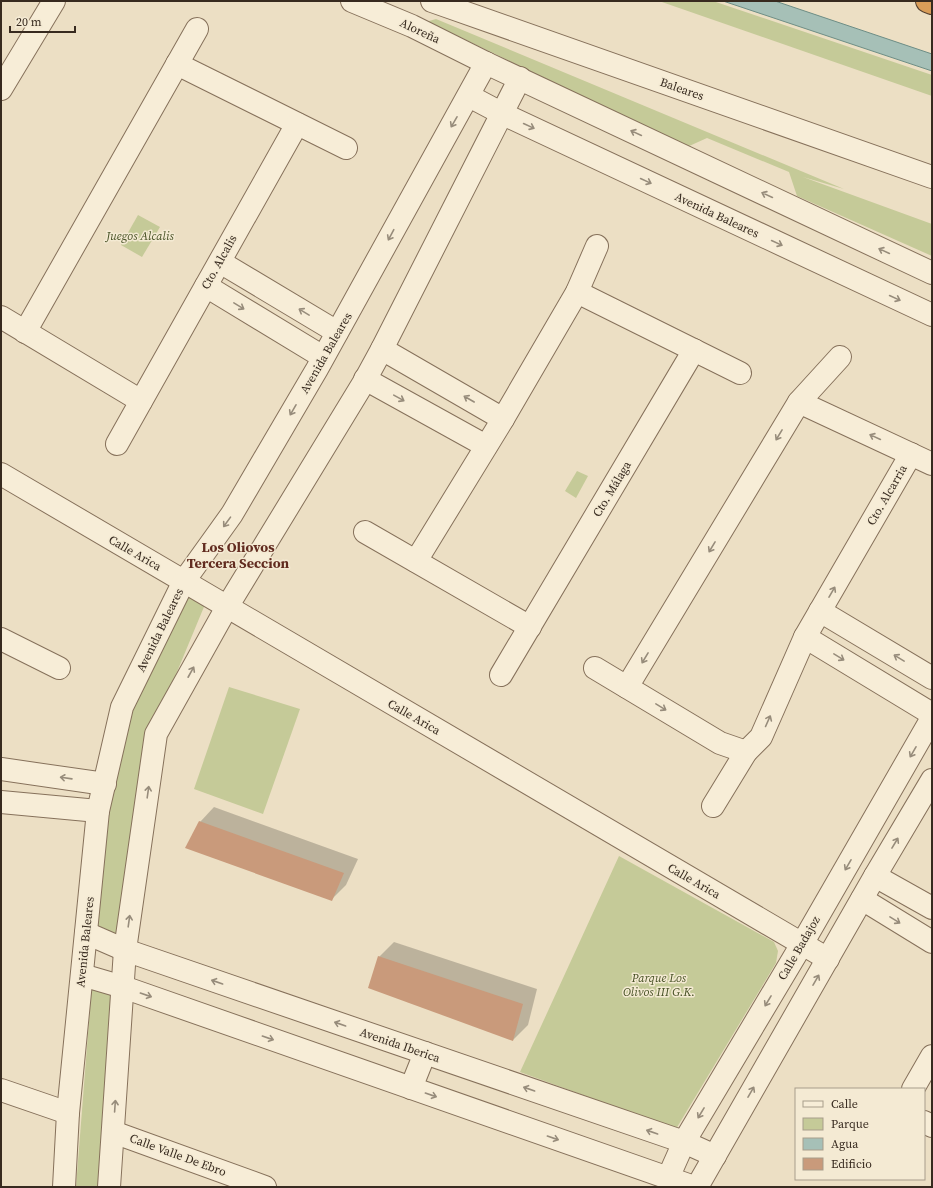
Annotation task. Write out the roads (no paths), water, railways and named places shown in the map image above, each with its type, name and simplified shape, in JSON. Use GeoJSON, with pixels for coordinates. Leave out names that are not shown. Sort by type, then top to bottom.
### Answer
{"type":"FeatureCollection","features":[{"type":"Feature","properties":{"kind":"highway"},"geometry":{"type":"LineString","coordinates":[[927,1],[932,3]]}},
{"type":"Feature","properties":{"kind":"street"},"geometry":{"type":"LineString","coordinates":[[1,89],[54,1]]}},
{"type":"Feature","properties":{"kind":"street","name":"Aloreña"},"geometry":{"type":"LineString","coordinates":[[352,1],[412,26],[486,63]]}},
{"type":"Feature","properties":{"kind":"street","name":"Baleares"},"geometry":{"type":"LineString","coordinates":[[432,1],[932,177]]}},
{"type":"Feature","properties":{"kind":"street"},"geometry":{"type":"LineString","coordinates":[[25,332],[198,28]]}},
{"type":"Feature","properties":{"kind":"street"},"geometry":{"type":"LineString","coordinates":[[486,63],[932,273]]}},
{"type":"Feature","properties":{"kind":"street","name":"Avenida Baleares"},"geometry":{"type":"LineString","coordinates":[[64,1187],[68,1113],[98,811],[122,707],[184,581],[232,514],[317,369],[486,63]]}},
{"type":"Feature","properties":{"kind":"street"},"geometry":{"type":"LineString","coordinates":[[177,64],[346,148]]}},
{"type":"Feature","properties":{"kind":"street"},"geometry":{"type":"LineString","coordinates":[[109,1187],[125,950],[156,734],[227,607],[382,349],[520,78]]}},
{"type":"Feature","properties":{"kind":"street","name":"Avenida Baleares"},"geometry":{"type":"LineString","coordinates":[[469,96],[503,114],[932,315]]}},
{"type":"Feature","properties":{"kind":"street","name":"Cto. Alcalis"},"geometry":{"type":"LineString","coordinates":[[116,444],[297,124]]}},
{"type":"Feature","properties":{"kind":"street"},"geometry":{"type":"LineString","coordinates":[[416,561],[503,419],[577,292],[597,246]]}},
{"type":"Feature","properties":{"kind":"street"},"geometry":{"type":"LineString","coordinates":[[220,262],[337,332]]}},
{"type":"Feature","properties":{"kind":"street"},"geometry":{"type":"LineString","coordinates":[[206,286],[323,357]]}},
{"type":"Feature","properties":{"kind":"street"},"geometry":{"type":"LineString","coordinates":[[577,292],[740,373]]}},
{"type":"Feature","properties":{"kind":"street"},"geometry":{"type":"LineString","coordinates":[[1,318],[141,402]]}},
{"type":"Feature","properties":{"kind":"street"},"geometry":{"type":"LineString","coordinates":[[382,349],[503,419]]}},
{"type":"Feature","properties":{"kind":"street","name":"Cto. Málaga"},"geometry":{"type":"LineString","coordinates":[[501,675],[694,350]]}},
{"type":"Feature","properties":{"kind":"street"},"geometry":{"type":"LineString","coordinates":[[627,687],[799,402],[840,357]]}},
{"type":"Feature","properties":{"kind":"street"},"geometry":{"type":"LineString","coordinates":[[365,379],[486,446]]}},
{"type":"Feature","properties":{"kind":"street","name":"Cto. Alcarria"},"geometry":{"type":"LineString","coordinates":[[713,806],[746,752],[760,737],[805,637],[911,454],[799,402]]}},
{"type":"Feature","properties":{"kind":"street"},"geometry":{"type":"LineString","coordinates":[[911,454],[932,464]]}},
{"type":"Feature","properties":{"kind":"street","name":"Calle Arica"},"geometry":{"type":"LineString","coordinates":[[1,474],[828,959]]}},
{"type":"Feature","properties":{"kind":"street"},"geometry":{"type":"LineString","coordinates":[[365,532],[530,627]]}},
{"type":"Feature","properties":{"kind":"street"},"geometry":{"type":"LineString","coordinates":[[820,611],[932,678]]}},
{"type":"Feature","properties":{"kind":"street"},"geometry":{"type":"LineString","coordinates":[[805,637],[932,714]]}},
{"type":"Feature","properties":{"kind":"street"},"geometry":{"type":"LineString","coordinates":[[1,639],[59,668]]}},
{"type":"Feature","properties":{"kind":"street"},"geometry":{"type":"LineString","coordinates":[[595,668],[720,743],[746,752]]}},
{"type":"Feature","properties":{"kind":"street","name":"Calle Badajoz"},"geometry":{"type":"LineString","coordinates":[[668,1178],[684,1142],[802,944],[932,718]]}},
{"type":"Feature","properties":{"kind":"street"},"geometry":{"type":"LineString","coordinates":[[1,769],[105,784]]}},
{"type":"Feature","properties":{"kind":"street"},"geometry":{"type":"LineString","coordinates":[[697,1187],[875,876],[932,780]]}},
{"type":"Feature","properties":{"kind":"street"},"geometry":{"type":"LineString","coordinates":[[1,802],[98,811]]}},
{"type":"Feature","properties":{"kind":"street"},"geometry":{"type":"LineString","coordinates":[[875,876],[932,908]]}},
{"type":"Feature","properties":{"kind":"street"},"geometry":{"type":"LineString","coordinates":[[862,899],[932,942]]}},
{"type":"Feature","properties":{"kind":"street","name":"Avenida Iberica"},"geometry":{"type":"LineString","coordinates":[[86,933],[125,950],[684,1142],[715,1156]]}},
{"type":"Feature","properties":{"kind":"street"},"geometry":{"type":"LineString","coordinates":[[82,975],[123,987],[694,1187]]}},
{"type":"Feature","properties":{"kind":"street"},"geometry":{"type":"LineString","coordinates":[[411,1088],[425,1053]]}},
{"type":"Feature","properties":{"kind":"street"},"geometry":{"type":"LineString","coordinates":[[914,1088],[932,1056]]}},
{"type":"Feature","properties":{"kind":"street"},"geometry":{"type":"LineString","coordinates":[[1,1090],[68,1113]]}},
{"type":"Feature","properties":{"kind":"street","name":"Calle Valle De Ebro"},"geometry":{"type":"LineString","coordinates":[[113,1132],[265,1187]]}},
{"type":"Feature","properties":{"kind":"water"},"geometry":{"type":"Polygon","coordinates":[[[723,1],[775,1],[932,54],[932,71],[723,1]]]}},
{"type":"Feature","properties":{"kind":"district","name":"Los Oliovos Tercera Seccion"},"geometry":{"type":"Point","coordinates":[238,556]}},
{"type":"Feature","properties":{"kind":"park label","name":"Juegos Alcalis"},"geometry":{"type":"Point","coordinates":[140,236]}},
{"type":"Feature","properties":{"kind":"park label","name":"Parque Los Olivos III G.K."},"geometry":{"type":"Point","coordinates":[659,985]}}]}
